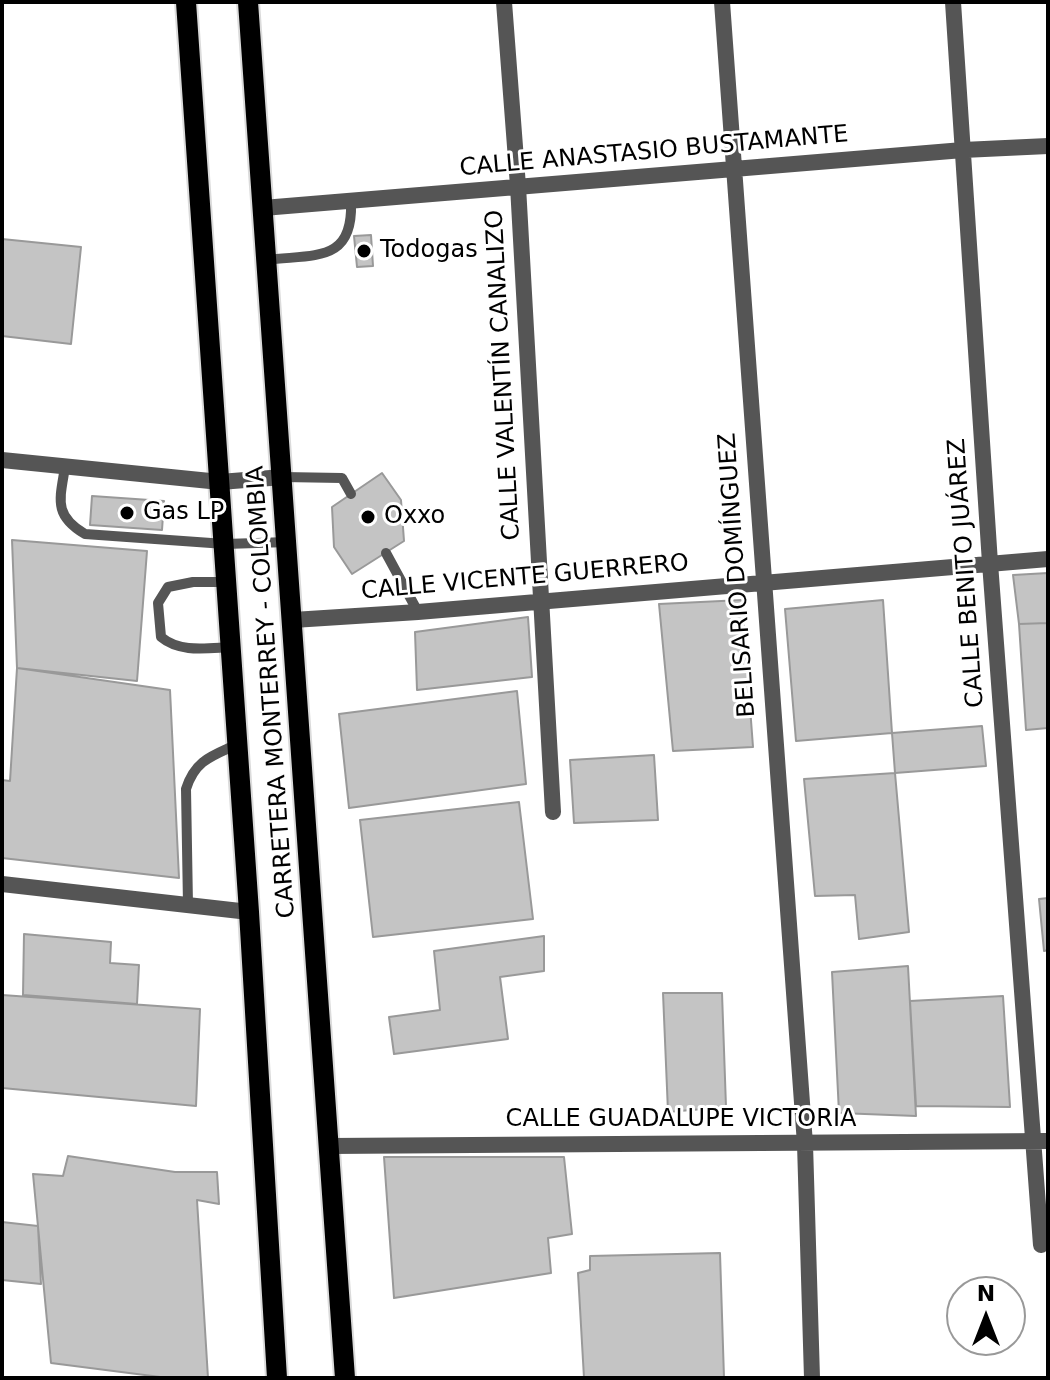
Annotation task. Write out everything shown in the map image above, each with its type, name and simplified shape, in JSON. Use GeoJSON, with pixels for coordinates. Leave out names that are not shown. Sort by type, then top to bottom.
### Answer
{"type":"FeatureCollection","features":[{"type":"Feature","properties":{"kind":"main road","name":"CARRETERA MONTERREY - COLOMBIA"},"geometry":{"type":"LineString","coordinates":[[186,2],[225,544],[277,1378]]}},
{"type":"Feature","properties":{"kind":"main road","name":"CARRETERA MONTERREY - COLOMBIA"},"geometry":{"type":"LineString","coordinates":[[248,2],[345,1378]]}},
{"type":"Feature","properties":{"kind":"street","name":"CALLE VALENTÍN CANALIZO"},"geometry":{"type":"LineString","coordinates":[[504,2],[518,186],[553,812]]}},
{"type":"Feature","properties":{"kind":"street","name":"BELISARIO DOMÍNGUEZ"},"geometry":{"type":"LineString","coordinates":[[722,2],[805,1144],[812,1378]]}},
{"type":"Feature","properties":{"kind":"street","name":"CALLE BENITO JUÁREZ"},"geometry":{"type":"LineString","coordinates":[[953,2],[990,563],[1040,1141],[1041,1245]]}},
{"type":"Feature","properties":{"kind":"street","name":"CALLE ANASTASIO BUSTAMANTE"},"geometry":{"type":"LineString","coordinates":[[263,208],[963,150],[1048,146]]}},
{"type":"Feature","properties":{"kind":"street"},"geometry":{"type":"LineString","coordinates":[[2,460],[220,482],[283,477]]}},
{"type":"Feature","properties":{"kind":"street","name":"CALLE VICENTE GUERRERO"},"geometry":{"type":"LineString","coordinates":[[293,620],[1048,559]]}},
{"type":"Feature","properties":{"kind":"street"},"geometry":{"type":"LineString","coordinates":[[2,884],[249,912]]}},
{"type":"Feature","properties":{"kind":"street","name":"CALLE GUADALUPE VICTORIA"},"geometry":{"type":"LineString","coordinates":[[329,1146],[1040,1141]]}},
{"type":"Feature","properties":{"kind":"lane"},"geometry":{"type":"LineString","coordinates":[[267,260],[329,252],[339,246],[349,232],[351,203]]}},
{"type":"Feature","properties":{"kind":"lane"},"geometry":{"type":"LineString","coordinates":[[65,467],[59,505],[72,527],[85,534],[225,544],[288,542]]}},
{"type":"Feature","properties":{"kind":"lane"},"geometry":{"type":"LineString","coordinates":[[283,477],[342,478],[351,494]]}},
{"type":"Feature","properties":{"kind":"lane"},"geometry":{"type":"LineString","coordinates":[[386,553],[418,612]]}},
{"type":"Feature","properties":{"kind":"lane"},"geometry":{"type":"LineString","coordinates":[[227,582],[193,582],[168,587],[158,603],[161,637],[171,646],[195,649],[231,647]]}},
{"type":"Feature","properties":{"kind":"lane"},"geometry":{"type":"LineString","coordinates":[[188,905],[188,780],[203,760],[238,744]]}},
{"type":"Feature","properties":{"kind":"building","name":"Todogas"},"geometry":{"type":"Polygon","coordinates":[[[371,235],[373,266],[357,267],[354,236],[371,235]]]}},
{"type":"Feature","properties":{"kind":"building"},"geometry":{"type":"Polygon","coordinates":[[[2,239],[81,247],[71,344],[2,336],[2,239]]]}},
{"type":"Feature","properties":{"kind":"building","name":"Oxxo"},"geometry":{"type":"Polygon","coordinates":[[[382,473],[401,500],[404,541],[352,574],[334,547],[332,507],[382,473]]]}},
{"type":"Feature","properties":{"kind":"building","name":"Gas LP"},"geometry":{"type":"Polygon","coordinates":[[[92,496],[164,501],[162,530],[90,525],[92,496]]]}},
{"type":"Feature","properties":{"kind":"building"},"geometry":{"type":"Polygon","coordinates":[[[12,540],[147,551],[137,681],[17,668],[12,540]]]}},
{"type":"Feature","properties":{"kind":"building"},"geometry":{"type":"Polygon","coordinates":[[[1048,573],[1048,623],[1019,624],[1013,575],[1048,573]]]}},
{"type":"Feature","properties":{"kind":"building"},"geometry":{"type":"Polygon","coordinates":[[[742,600],[753,747],[673,751],[659,604],[742,600]]]}},
{"type":"Feature","properties":{"kind":"building"},"geometry":{"type":"Polygon","coordinates":[[[883,600],[892,733],[796,741],[785,609],[883,600]]]}},
{"type":"Feature","properties":{"kind":"building"},"geometry":{"type":"Polygon","coordinates":[[[528,617],[532,677],[417,690],[415,632],[528,617]]]}},
{"type":"Feature","properties":{"kind":"building"},"geometry":{"type":"Polygon","coordinates":[[[1048,623],[1048,728],[1026,730],[1019,624],[1048,623]]]}},
{"type":"Feature","properties":{"kind":"building"},"geometry":{"type":"Polygon","coordinates":[[[17,668],[170,690],[179,878],[2,858],[2,780],[10,781],[17,668]]]}},
{"type":"Feature","properties":{"kind":"building"},"geometry":{"type":"Polygon","coordinates":[[[517,691],[526,784],[349,808],[339,714],[517,691]]]}},
{"type":"Feature","properties":{"kind":"building"},"geometry":{"type":"Polygon","coordinates":[[[982,726],[986,766],[895,773],[892,733],[982,726]]]}},
{"type":"Feature","properties":{"kind":"building"},"geometry":{"type":"Polygon","coordinates":[[[654,755],[658,820],[574,823],[570,760],[654,755]]]}},
{"type":"Feature","properties":{"kind":"building"},"geometry":{"type":"Polygon","coordinates":[[[895,773],[909,932],[859,939],[855,895],[815,896],[804,779],[895,773]]]}},
{"type":"Feature","properties":{"kind":"building"},"geometry":{"type":"Polygon","coordinates":[[[519,802],[533,919],[373,937],[360,820],[519,802]]]}},
{"type":"Feature","properties":{"kind":"building"},"geometry":{"type":"Polygon","coordinates":[[[1048,898],[1048,950],[1044,951],[1039,899],[1048,898]]]}},
{"type":"Feature","properties":{"kind":"building"},"geometry":{"type":"Polygon","coordinates":[[[24,934],[111,942],[110,963],[139,965],[137,1004],[23,995],[24,934]]]}},
{"type":"Feature","properties":{"kind":"building"},"geometry":{"type":"Polygon","coordinates":[[[544,936],[544,971],[500,977],[508,1039],[394,1054],[389,1017],[440,1010],[434,951],[544,936]]]}},
{"type":"Feature","properties":{"kind":"building"},"geometry":{"type":"Polygon","coordinates":[[[908,966],[916,1116],[839,1113],[832,972],[908,966]]]}},
{"type":"Feature","properties":{"kind":"building"},"geometry":{"type":"Polygon","coordinates":[[[663,993],[722,993],[726,1107],[668,1112],[663,993]]]}},
{"type":"Feature","properties":{"kind":"building"},"geometry":{"type":"Polygon","coordinates":[[[2,995],[200,1009],[196,1106],[2,1088],[2,995]]]}},
{"type":"Feature","properties":{"kind":"building"},"geometry":{"type":"Polygon","coordinates":[[[1003,996],[1010,1107],[916,1106],[910,1001],[1003,996]]]}},
{"type":"Feature","properties":{"kind":"building"},"geometry":{"type":"Polygon","coordinates":[[[68,1156],[175,1172],[217,1172],[219,1204],[197,1200],[208,1378],[168,1378],[51,1363],[33,1174],[63,1176],[68,1156]]]}},
{"type":"Feature","properties":{"kind":"building"},"geometry":{"type":"Polygon","coordinates":[[[384,1157],[564,1157],[572,1234],[548,1238],[551,1273],[394,1298],[384,1157]]]}},
{"type":"Feature","properties":{"kind":"building"},"geometry":{"type":"Polygon","coordinates":[[[2,1222],[38,1226],[41,1284],[2,1280],[2,1222]]]}},
{"type":"Feature","properties":{"kind":"building"},"geometry":{"type":"Polygon","coordinates":[[[720,1253],[724,1378],[584,1378],[578,1273],[590,1270],[590,1256],[720,1253]]]}},
{"type":"Feature","properties":{"kind":"place","name":"Todogas"},"geometry":{"type":"Point","coordinates":[364,251]}},
{"type":"Feature","properties":{"kind":"place","name":"Gas LP"},"geometry":{"type":"Point","coordinates":[127,513]}},
{"type":"Feature","properties":{"kind":"place","name":"Oxxo"},"geometry":{"type":"Point","coordinates":[368,517]}}]}
